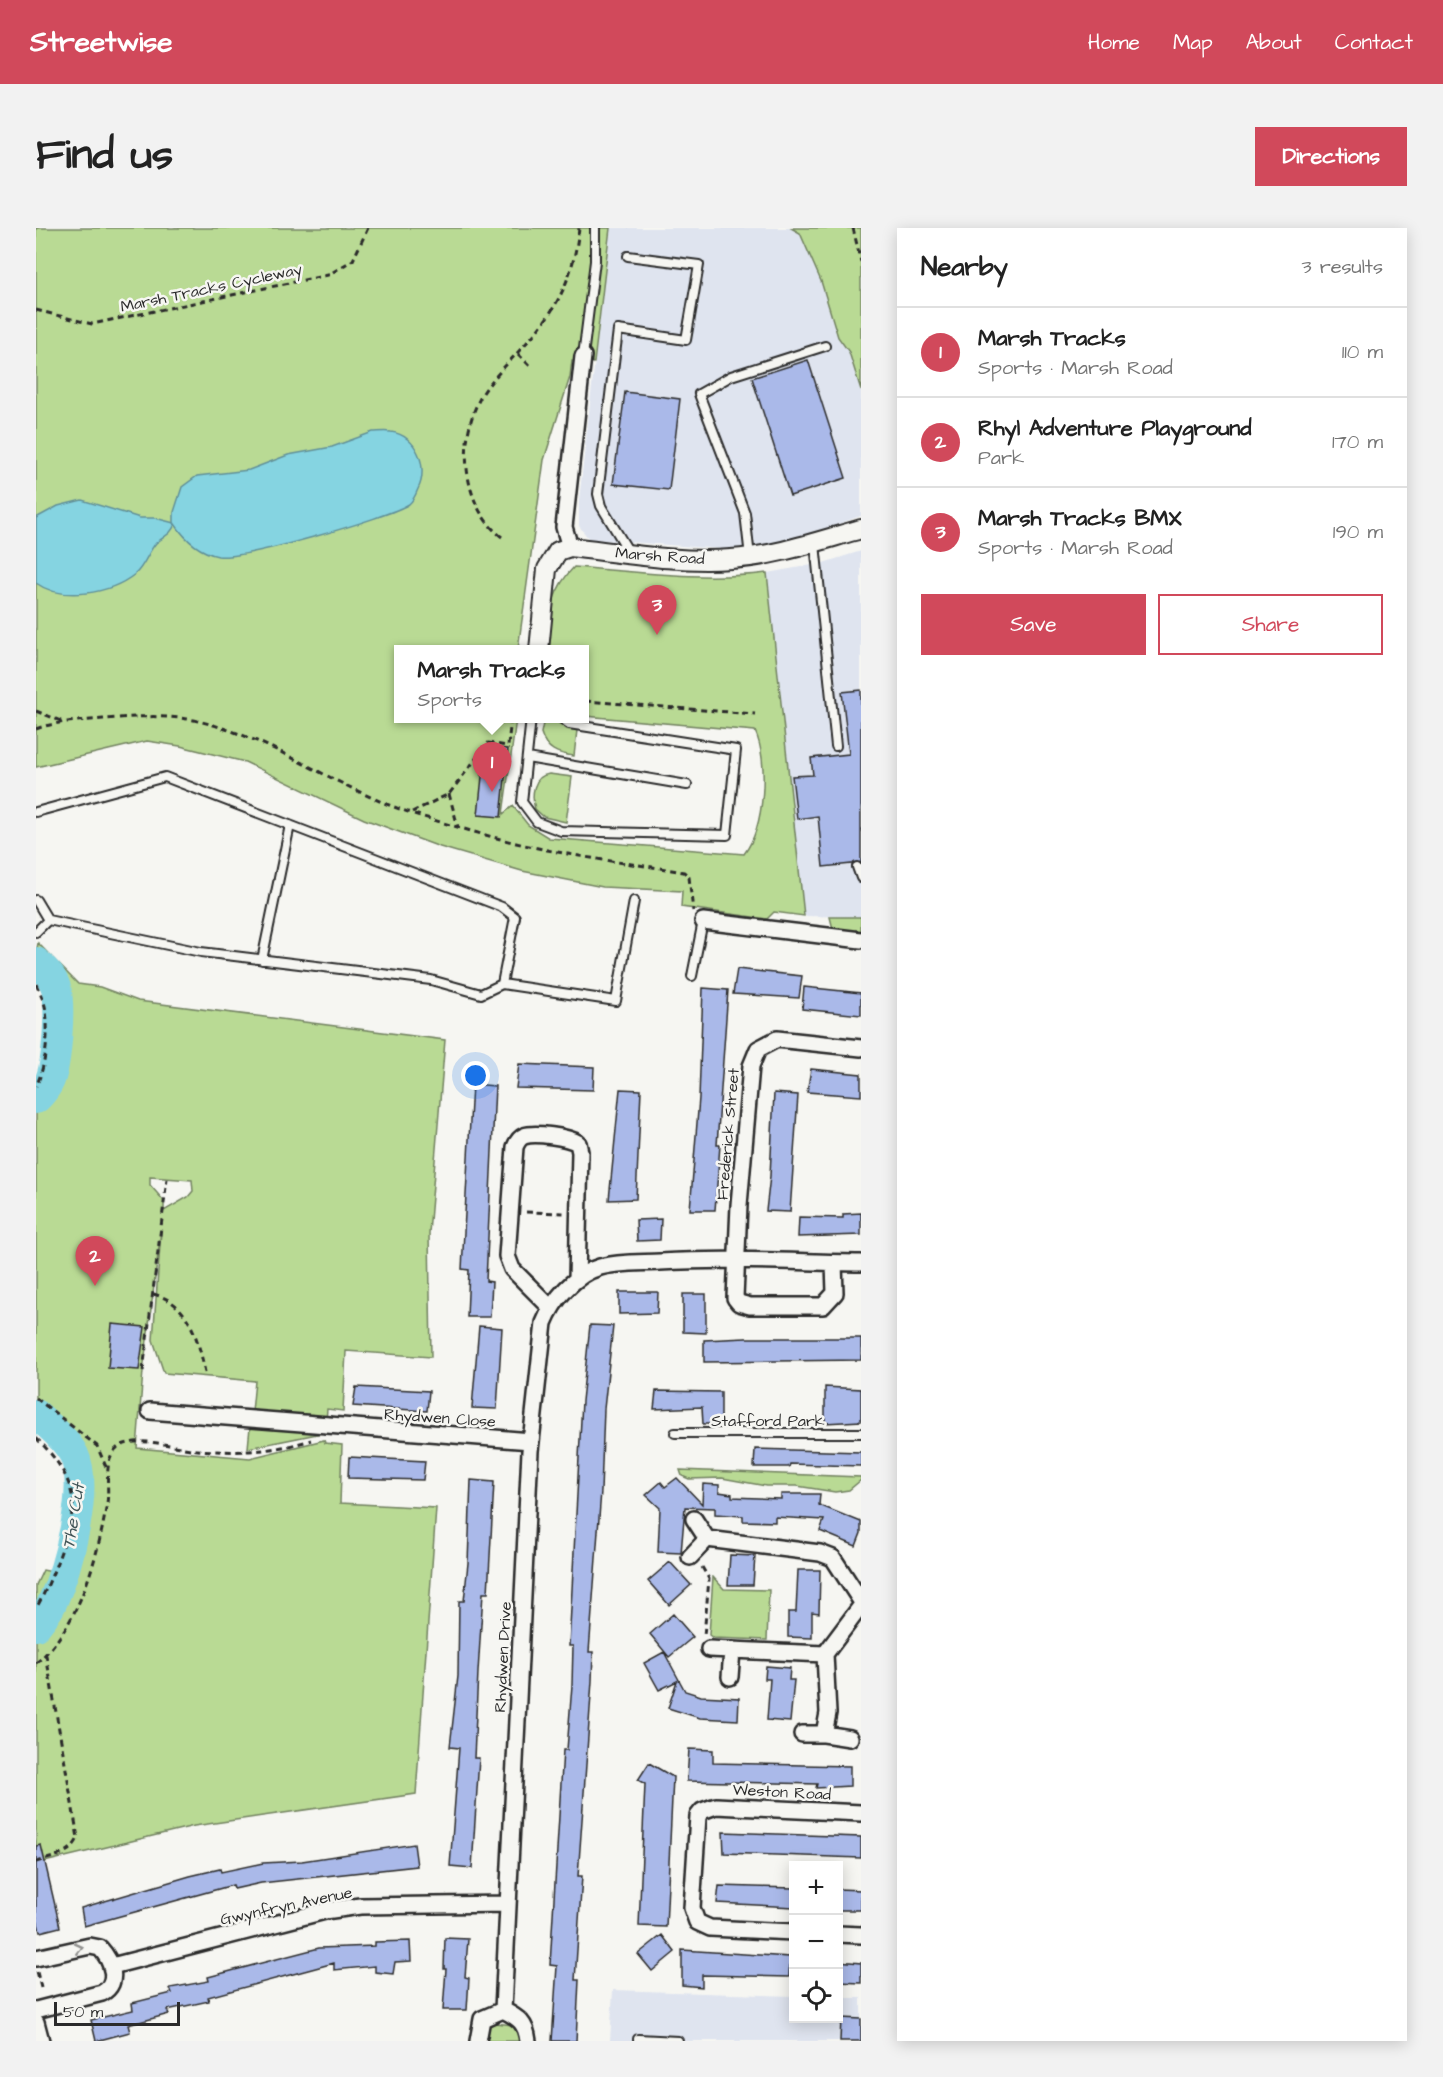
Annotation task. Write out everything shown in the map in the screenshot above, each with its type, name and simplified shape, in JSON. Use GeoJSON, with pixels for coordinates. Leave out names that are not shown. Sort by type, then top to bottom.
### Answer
{"type":"FeatureCollection","features":[{"type":"Feature","properties":{"kind":"street"},"geometry":{"type":"LineString","coordinates":[[539,645],[547,569],[558,551],[570,547],[564,527],[583,356]]}},
{"type":"Feature","properties":{"kind":"street","name":"Marsh Road"},"geometry":{"type":"LineString","coordinates":[[570,547],[675,558],[730,559],[776,553],[861,529]]}},
{"type":"Feature","properties":{"kind":"street"},"geometry":{"type":"LineString","coordinates":[[703,921],[861,940]]}},
{"type":"Feature","properties":{"kind":"street","name":"Frederick Street"},"geometry":{"type":"LineString","coordinates":[[736,1259],[753,1056],[764,1044],[777,1040],[861,1048]]}},
{"type":"Feature","properties":{"kind":"street"},"geometry":{"type":"LineString","coordinates":[[550,1307],[512,1269],[507,1256],[515,1147],[518,1140],[526,1135],[570,1138],[578,1143],[580,1152],[577,1279]]}},
{"type":"Feature","properties":{"kind":"street"},"geometry":{"type":"LineString","coordinates":[[736,1259],[734,1293],[739,1303],[750,1306],[823,1306],[835,1293],[834,1263]]}},
{"type":"Feature","properties":{"kind":"street","name":"Rhydwen Drive"},"geometry":{"type":"LineString","coordinates":[[503,2010],[531,1441],[544,1323],[550,1307],[577,1279],[599,1267],[736,1259],[861,1263]]}},
{"type":"Feature","properties":{"kind":"street","name":"Rhydwen Close"},"geometry":{"type":"LineString","coordinates":[[150,1411],[531,1441]]}},
{"type":"Feature","properties":{"kind":"street"},"geometry":{"type":"LineString","coordinates":[[694,1519],[707,1539],[809,1552],[833,1558],[861,1604],[825,1654],[828,1713],[824,1734]]}},
{"type":"Feature","properties":{"kind":"street"},"geometry":{"type":"LineString","coordinates":[[692,1556],[707,1539]]}},
{"type":"Feature","properties":{"kind":"street"},"geometry":{"type":"LineString","coordinates":[[709,1649],[825,1654]]}},
{"type":"Feature","properties":{"kind":"street"},"geometry":{"type":"LineString","coordinates":[[730,1677],[732,1650]]}},
{"type":"Feature","properties":{"kind":"street"},"geometry":{"type":"LineString","coordinates":[[802,1734],[824,1734],[850,1738]]}},
{"type":"Feature","properties":{"kind":"street","name":"Weston Road"},"geometry":{"type":"LineString","coordinates":[[789,1932],[710,1928],[697,1922],[692,1908],[695,1826],[702,1811],[716,1806],[861,1813]]}},
{"type":"Feature","properties":{"kind":"street","name":"Gwynfryn Avenue"},"geometry":{"type":"LineString","coordinates":[[112,1966],[325,1911],[360,1906],[508,1904]]}},
{"type":"Feature","properties":{"kind":"street"},"geometry":{"type":"LineString","coordinates":[[843,1934],[861,1935]]}},
{"type":"Feature","properties":{"kind":"street"},"geometry":{"type":"LineString","coordinates":[[36,1958],[90,1946],[100,1948],[112,1966],[112,1982],[109,1989],[41,2009]]}},
{"type":"Feature","properties":{"kind":"street"},"geometry":{"type":"LineString","coordinates":[[478,2041],[482,2019],[503,2010],[518,2018],[526,2026],[528,2041]]}},
{"type":"Feature","properties":{"kind":"street"},"geometry":{"type":"LineString","coordinates":[[36,2022],[40,2041]]}},
{"type":"Feature","properties":{"kind":"lane"},"geometry":{"type":"LineString","coordinates":[[583,356],[595,261],[595,228]]}},
{"type":"Feature","properties":{"kind":"lane"},"geometry":{"type":"LineString","coordinates":[[628,256],[699,265],[686,340],[618,330],[598,494],[601,506],[630,553]]}},
{"type":"Feature","properties":{"kind":"lane"},"geometry":{"type":"LineString","coordinates":[[750,557],[745,513],[699,394],[731,376],[825,346]]}},
{"type":"Feature","properties":{"kind":"lane"},"geometry":{"type":"LineString","coordinates":[[814,542],[836,746]]}},
{"type":"Feature","properties":{"kind":"lane"},"geometry":{"type":"LineString","coordinates":[[530,723],[522,802],[537,822],[561,831],[727,835],[736,750],[568,723]]}},
{"type":"Feature","properties":{"kind":"lane"},"geometry":{"type":"LineString","coordinates":[[527,758],[687,785]]}},
{"type":"Feature","properties":{"kind":"lane"},"geometry":{"type":"LineString","coordinates":[[36,812],[165,777],[502,907],[515,917],[502,984]]}},
{"type":"Feature","properties":{"kind":"lane"},"geometry":{"type":"LineString","coordinates":[[262,960],[290,825]]}},
{"type":"Feature","properties":{"kind":"lane"},"geometry":{"type":"LineString","coordinates":[[857,867],[861,878]]}},
{"type":"Feature","properties":{"kind":"lane"},"geometry":{"type":"LineString","coordinates":[[36,900],[48,920],[201,952],[431,980],[481,994],[502,984],[616,1001],[634,901]]}},
{"type":"Feature","properties":{"kind":"lane"},"geometry":{"type":"LineString","coordinates":[[36,932],[48,920]]}},
{"type":"Feature","properties":{"kind":"lane"},"geometry":{"type":"LineString","coordinates":[[692,976],[703,921]]}},
{"type":"Feature","properties":{"kind":"lane","name":"Stafford Park"},"geometry":{"type":"LineString","coordinates":[[675,1433],[861,1433]]}},
{"type":"Feature","properties":{"kind":"lane"},"geometry":{"type":"LineString","coordinates":[[638,2039],[678,2041]]}},
{"type":"Feature","properties":{"kind":"path","name":"Marsh Tracks Cycleway"},"geometry":{"type":"LineString","coordinates":[[36,310],[92,324],[328,275],[353,260],[368,228]]}},
{"type":"Feature","properties":{"kind":"path"},"geometry":{"type":"LineString","coordinates":[[502,537],[490,528],[470,492],[466,447],[470,428],[486,388],[518,354],[553,309],[569,278],[579,228]]}},
{"type":"Feature","properties":{"kind":"path"},"geometry":{"type":"LineString","coordinates":[[853,228],[861,262]]}},
{"type":"Feature","properties":{"kind":"path"},"geometry":{"type":"LineString","coordinates":[[518,354],[529,365]]}},
{"type":"Feature","properties":{"kind":"path"},"geometry":{"type":"LineString","coordinates":[[589,701],[755,714]]}},
{"type":"Feature","properties":{"kind":"path"},"geometry":{"type":"LineString","coordinates":[[36,711],[64,723]]}},
{"type":"Feature","properties":{"kind":"path"},"geometry":{"type":"LineString","coordinates":[[36,729],[64,723],[136,716],[196,721],[222,728],[284,754],[369,798],[411,813],[561,853],[684,872],[689,877],[692,910],[703,921]]}},
{"type":"Feature","properties":{"kind":"path"},"geometry":{"type":"LineString","coordinates":[[411,813],[449,794],[488,743],[508,746],[510,723]]}},
{"type":"Feature","properties":{"kind":"path"},"geometry":{"type":"LineString","coordinates":[[449,794],[458,827]]}},
{"type":"Feature","properties":{"kind":"path"},"geometry":{"type":"LineString","coordinates":[[36,984],[45,1007],[46,1029],[42,1065],[36,1086]]}},
{"type":"Feature","properties":{"kind":"path"},"geometry":{"type":"LineString","coordinates":[[143,1371],[167,1179]]}},
{"type":"Feature","properties":{"kind":"path"},"geometry":{"type":"LineString","coordinates":[[510,1212],[579,1214]]}},
{"type":"Feature","properties":{"kind":"path"},"geometry":{"type":"LineString","coordinates":[[153,1294],[168,1298],[190,1323],[200,1345],[206,1377]]}},
{"type":"Feature","properties":{"kind":"path"},"geometry":{"type":"LineString","coordinates":[[36,1398],[97,1446],[107,1469],[110,1487],[94,1557],[80,1598],[46,1655],[36,1663]]}},
{"type":"Feature","properties":{"kind":"path"},"geometry":{"type":"LineString","coordinates":[[36,1438],[48,1449],[64,1474],[73,1502],[54,1568],[36,1608]]}},
{"type":"Feature","properties":{"kind":"path"},"geometry":{"type":"LineString","coordinates":[[107,1469],[114,1452],[120,1446],[138,1442],[197,1450],[254,1453],[315,1438]]}},
{"type":"Feature","properties":{"kind":"path"},"geometry":{"type":"LineString","coordinates":[[692,1556],[709,1579],[704,1635],[709,1649]]}},
{"type":"Feature","properties":{"kind":"path"},"geometry":{"type":"LineString","coordinates":[[36,1862],[69,1851],[74,1848],[78,1838],[46,1655]]}},
{"type":"Feature","properties":{"kind":"path"},"geometry":{"type":"LineString","coordinates":[[36,1968],[41,2009]]}},
{"type":"Feature","properties":{"kind":"shaded area"},"geometry":{"type":"Polygon","coordinates":[[[610,228],[791,228],[800,233],[821,281],[838,337],[849,352],[861,390],[861,516],[802,537],[735,550],[589,539],[579,526],[579,500],[610,228]]]}},
{"type":"Feature","properties":{"kind":"shaded area"},"geometry":{"type":"Polygon","coordinates":[[[861,551],[861,917],[804,916],[767,573],[823,563],[861,551]]]}},
{"type":"Feature","properties":{"kind":"shaded area"},"geometry":{"type":"Polygon","coordinates":[[[613,1990],[789,1996],[789,2023],[843,2023],[843,1998],[861,1998],[861,2041],[610,2041],[613,1990]]]}},
{"type":"Feature","properties":{"kind":"green space"},"geometry":{"type":"Polygon","coordinates":[[[36,228],[610,228],[594,363],[572,360],[570,377],[544,460],[519,645],[394,645],[394,723],[515,723],[503,814],[513,806],[528,825],[549,838],[744,854],[757,828],[763,794],[762,759],[755,731],[589,716],[589,645],[546,645],[555,595],[574,567],[695,576],[767,573],[804,916],[774,912],[767,919],[681,907],[682,891],[603,887],[522,871],[440,847],[364,819],[245,762],[180,746],[147,741],[36,767],[36,228]]]}},
{"type":"Feature","properties":{"kind":"green space"},"geometry":{"type":"Polygon","coordinates":[[[791,228],[861,228],[861,390],[849,352],[838,337],[821,281],[800,233],[791,228]]]}},
{"type":"Feature","properties":{"kind":"green space"},"geometry":{"type":"Polygon","coordinates":[[[543,723],[560,723],[577,730],[574,756],[563,754],[549,747],[541,733],[543,723]]]}},
{"type":"Feature","properties":{"kind":"green space"},"geometry":{"type":"Polygon","coordinates":[[[549,774],[572,777],[566,822],[544,817],[535,809],[533,798],[536,782],[539,778],[549,774]]]}},
{"type":"Feature","properties":{"kind":"green space"},"geometry":{"type":"Polygon","coordinates":[[[830,917],[861,917],[861,932],[833,929],[830,917]]]}},
{"type":"Feature","properties":{"kind":"green space"},"geometry":{"type":"Polygon","coordinates":[[[38,943],[78,984],[100,987],[138,1001],[445,1040],[429,1233],[431,1357],[346,1351],[343,1411],[327,1409],[326,1421],[252,1412],[255,1381],[164,1373],[153,1340],[161,1231],[143,1371],[137,1448],[250,1458],[324,1440],[325,1443],[342,1445],[340,1503],[436,1508],[416,1794],[194,1826],[36,1864],[36,1585],[43,1570],[67,1575],[81,1529],[86,1484],[82,1463],[73,1443],[58,1425],[36,1410],[36,1108],[46,1098],[57,1078],[63,996],[55,974],[36,954],[38,943]],[[150,1177],[150,1185],[164,1201],[164,1211],[188,1197],[193,1191],[192,1180],[150,1177]]]}},
{"type":"Feature","properties":{"kind":"green space"},"geometry":{"type":"Polygon","coordinates":[[[250,1427],[322,1433],[248,1448],[250,1427]]]}},
{"type":"Feature","properties":{"kind":"green space"},"geometry":{"type":"Polygon","coordinates":[[[680,1470],[861,1477],[861,1480],[849,1490],[835,1492],[797,1486],[766,1486],[722,1478],[689,1479],[682,1476],[680,1470]]]}},
{"type":"Feature","properties":{"kind":"green space"},"geometry":{"type":"Polygon","coordinates":[[[713,1577],[724,1589],[769,1590],[767,1640],[713,1638],[709,1635],[713,1577]]]}},
{"type":"Feature","properties":{"kind":"green space"},"geometry":{"type":"Polygon","coordinates":[[[494,2023],[514,2025],[521,2034],[520,2041],[483,2041],[486,2029],[494,2023]]]}},
{"type":"Feature","properties":{"kind":"water"},"geometry":{"type":"Polygon","coordinates":[[[373,432],[400,434],[408,439],[418,454],[422,472],[421,481],[409,504],[373,519],[314,537],[255,552],[232,555],[218,556],[199,548],[183,535],[175,524],[169,533],[156,543],[138,571],[113,587],[72,594],[47,589],[36,583],[36,518],[58,506],[82,500],[140,518],[155,518],[174,523],[174,512],[182,487],[197,476],[249,470],[288,455],[332,447],[373,432]]]}},
{"type":"Feature","properties":{"kind":"building"},"geometry":{"type":"Polygon","coordinates":[[[808,360],[846,478],[790,496],[752,378],[808,360]]]}},
{"type":"Feature","properties":{"kind":"building"},"geometry":{"type":"Polygon","coordinates":[[[625,392],[680,399],[669,490],[613,484],[625,392]]]}},
{"type":"Feature","properties":{"kind":"building"},"geometry":{"type":"Polygon","coordinates":[[[861,690],[861,863],[823,867],[818,816],[797,819],[792,776],[813,775],[811,758],[849,754],[842,692],[861,690]]]}},
{"type":"Feature","properties":{"kind":"building"},"geometry":{"type":"Polygon","coordinates":[[[493,748],[508,749],[501,817],[478,815],[483,767],[492,768],[493,748]]]}},
{"type":"Feature","properties":{"kind":"building"},"geometry":{"type":"Polygon","coordinates":[[[737,969],[802,976],[799,998],[733,994],[737,969]]]}},
{"type":"Feature","properties":{"kind":"building"},"geometry":{"type":"Polygon","coordinates":[[[804,987],[861,993],[861,1015],[802,1009],[804,987]]]}},
{"type":"Feature","properties":{"kind":"building"},"geometry":{"type":"Polygon","coordinates":[[[703,988],[728,990],[717,1145],[720,1145],[715,1210],[690,1210],[699,1098],[703,988]]]}},
{"type":"Feature","properties":{"kind":"building"},"geometry":{"type":"Polygon","coordinates":[[[519,1064],[594,1067],[593,1090],[516,1088],[519,1064]]]}},
{"type":"Feature","properties":{"kind":"building"},"geometry":{"type":"Polygon","coordinates":[[[811,1069],[861,1074],[861,1096],[807,1092],[811,1069]]]}},
{"type":"Feature","properties":{"kind":"building"},"geometry":{"type":"Polygon","coordinates":[[[472,1084],[495,1086],[486,1281],[492,1282],[490,1317],[467,1317],[469,1270],[462,1269],[472,1084]]]}},
{"type":"Feature","properties":{"kind":"building"},"geometry":{"type":"Polygon","coordinates":[[[620,1089],[641,1090],[636,1199],[609,1200],[620,1089]]]}},
{"type":"Feature","properties":{"kind":"building"},"geometry":{"type":"Polygon","coordinates":[[[774,1093],[798,1095],[790,1212],[766,1211],[774,1093]]]}},
{"type":"Feature","properties":{"kind":"building"},"geometry":{"type":"Polygon","coordinates":[[[861,1213],[861,1235],[798,1237],[799,1217],[843,1218],[843,1214],[861,1213]]]}},
{"type":"Feature","properties":{"kind":"building"},"geometry":{"type":"Polygon","coordinates":[[[661,1219],[660,1240],[637,1241],[636,1220],[661,1219]]]}},
{"type":"Feature","properties":{"kind":"building"},"geometry":{"type":"Polygon","coordinates":[[[619,1292],[658,1292],[657,1313],[619,1314],[619,1292]]]}},
{"type":"Feature","properties":{"kind":"building"},"geometry":{"type":"Polygon","coordinates":[[[683,1294],[706,1294],[706,1333],[683,1332],[683,1294]]]}},
{"type":"Feature","properties":{"kind":"building"},"geometry":{"type":"Polygon","coordinates":[[[112,1324],[145,1327],[139,1370],[108,1368],[112,1324]]]}},
{"type":"Feature","properties":{"kind":"building"},"geometry":{"type":"Polygon","coordinates":[[[590,1325],[613,1326],[604,1409],[601,1491],[589,1652],[593,1652],[578,1876],[582,1876],[575,1980],[579,1980],[576,2041],[552,2041],[557,1966],[550,1965],[563,1750],[567,1750],[572,1685],[573,1646],[569,1646],[582,1401],[590,1325]]]}},
{"type":"Feature","properties":{"kind":"building"},"geometry":{"type":"Polygon","coordinates":[[[479,1326],[502,1328],[497,1409],[472,1408],[479,1326]]]}},
{"type":"Feature","properties":{"kind":"building"},"geometry":{"type":"Polygon","coordinates":[[[861,1338],[861,1360],[704,1362],[704,1340],[861,1338]]]}},
{"type":"Feature","properties":{"kind":"building"},"geometry":{"type":"Polygon","coordinates":[[[356,1387],[429,1391],[427,1411],[353,1406],[356,1387]]]}},
{"type":"Feature","properties":{"kind":"building"},"geometry":{"type":"Polygon","coordinates":[[[825,1387],[861,1389],[861,1421],[825,1423],[825,1387]]]}},
{"type":"Feature","properties":{"kind":"building"},"geometry":{"type":"Polygon","coordinates":[[[656,1391],[721,1392],[721,1424],[703,1424],[702,1407],[654,1409],[656,1391]]]}},
{"type":"Feature","properties":{"kind":"building"},"geometry":{"type":"Polygon","coordinates":[[[755,1449],[861,1452],[861,1466],[790,1464],[789,1467],[754,1467],[755,1449]]]}},
{"type":"Feature","properties":{"kind":"building"},"geometry":{"type":"Polygon","coordinates":[[[349,1457],[425,1461],[423,1480],[348,1478],[349,1457]]]}},
{"type":"Feature","properties":{"kind":"building"},"geometry":{"type":"Polygon","coordinates":[[[677,1478],[702,1504],[703,1484],[719,1485],[719,1492],[732,1494],[732,1497],[781,1499],[781,1494],[820,1494],[819,1505],[861,1522],[861,1533],[856,1546],[820,1531],[824,1520],[775,1517],[775,1522],[743,1521],[743,1516],[715,1514],[715,1508],[685,1507],[681,1553],[658,1552],[660,1508],[646,1495],[661,1482],[665,1487],[677,1478]]]}},
{"type":"Feature","properties":{"kind":"building"},"geometry":{"type":"Polygon","coordinates":[[[471,1480],[494,1482],[488,1593],[483,1593],[478,1672],[474,1758],[479,1758],[472,1868],[450,1866],[459,1748],[450,1747],[458,1676],[459,1601],[464,1601],[468,1563],[471,1480]]]}},
{"type":"Feature","properties":{"kind":"building"},"geometry":{"type":"Polygon","coordinates":[[[730,1555],[755,1556],[753,1585],[728,1585],[730,1555]]]}},
{"type":"Feature","properties":{"kind":"building"},"geometry":{"type":"Polygon","coordinates":[[[670,1562],[691,1585],[669,1605],[648,1581],[670,1562]]]}},
{"type":"Feature","properties":{"kind":"building"},"geometry":{"type":"Polygon","coordinates":[[[798,1570],[820,1570],[819,1613],[812,1612],[812,1638],[788,1637],[788,1612],[796,1612],[798,1570]]]}},
{"type":"Feature","properties":{"kind":"building"},"geometry":{"type":"Polygon","coordinates":[[[673,1614],[693,1637],[669,1657],[650,1634],[673,1614]]]}},
{"type":"Feature","properties":{"kind":"building"},"geometry":{"type":"Polygon","coordinates":[[[664,1652],[685,1691],[701,1696],[739,1698],[738,1720],[700,1718],[668,1708],[677,1681],[659,1690],[644,1663],[664,1652]]]}},
{"type":"Feature","properties":{"kind":"building"},"geometry":{"type":"Polygon","coordinates":[[[766,1666],[790,1668],[789,1680],[794,1680],[790,1722],[767,1720],[770,1679],[765,1679],[766,1666]]]}},
{"type":"Feature","properties":{"kind":"building"},"geometry":{"type":"Polygon","coordinates":[[[689,1749],[713,1750],[713,1763],[850,1766],[850,1786],[816,1788],[817,1784],[687,1781],[689,1749]]]}},
{"type":"Feature","properties":{"kind":"building"},"geometry":{"type":"Polygon","coordinates":[[[649,1763],[673,1777],[666,1927],[639,1926],[645,1784],[638,1780],[649,1763]]]}},
{"type":"Feature","properties":{"kind":"building"},"geometry":{"type":"Polygon","coordinates":[[[723,1832],[861,1837],[861,1858],[724,1853],[723,1832]]]}},
{"type":"Feature","properties":{"kind":"building"},"geometry":{"type":"Polygon","coordinates":[[[414,1844],[417,1866],[261,1883],[234,1889],[233,1885],[84,1926],[81,1908],[190,1876],[220,1869],[221,1872],[263,1863],[302,1861],[414,1844]]]}},
{"type":"Feature","properties":{"kind":"building"},"geometry":{"type":"Polygon","coordinates":[[[41,1845],[60,1927],[40,1932],[36,1915],[36,1846],[41,1845]]]}},
{"type":"Feature","properties":{"kind":"building"},"geometry":{"type":"Polygon","coordinates":[[[719,1886],[789,1888],[789,1907],[717,1903],[719,1886]]]}},
{"type":"Feature","properties":{"kind":"building"},"geometry":{"type":"Polygon","coordinates":[[[843,1889],[861,1890],[861,1910],[843,1910],[843,1889]]]}},
{"type":"Feature","properties":{"kind":"building"},"geometry":{"type":"Polygon","coordinates":[[[662,1935],[675,1952],[652,1971],[638,1954],[662,1935]]]}},
{"type":"Feature","properties":{"kind":"building"},"geometry":{"type":"Polygon","coordinates":[[[445,1938],[468,1939],[465,1977],[469,1978],[467,2010],[443,2010],[446,1969],[444,1969],[445,1938]]]}},
{"type":"Feature","properties":{"kind":"building"},"geometry":{"type":"Polygon","coordinates":[[[410,1941],[411,1961],[395,1962],[393,1974],[375,1972],[375,1966],[334,1970],[334,1963],[208,1997],[209,2001],[167,2010],[169,2014],[128,2025],[130,2032],[96,2041],[91,2020],[133,2010],[132,2003],[172,1993],[170,1988],[209,1981],[208,1977],[319,1948],[375,1946],[375,1942],[410,1941]]]}},
{"type":"Feature","properties":{"kind":"building"},"geometry":{"type":"Polygon","coordinates":[[[682,1950],[789,1957],[789,1977],[702,1975],[702,1987],[682,1985],[682,1950]]]}},
{"type":"Feature","properties":{"kind":"building"},"geometry":{"type":"Polygon","coordinates":[[[843,1961],[861,1963],[861,1983],[843,1982],[843,1961]]]}},
{"type":"Feature","properties":{"kind":"building"},"geometry":{"type":"Polygon","coordinates":[[[843,2018],[861,2019],[861,2041],[840,2041],[843,2018]]]}},
{"type":"Feature","properties":{"kind":"waterway","name":"The Cut"},"geometry":{"type":"LineString","coordinates":[[36,962],[48,973],[55,984],[58,1007],[52,1072],[50,1080],[36,1099]]}},
{"type":"Feature","properties":{"kind":"waterway","name":"The Cut"},"geometry":{"type":"LineString","coordinates":[[36,1414],[71,1449],[78,1470],[79,1488],[75,1529],[64,1571],[51,1606],[36,1626]]}},
{"type":"Feature","properties":{"kind":"place","name":"Marsh Tracks BMX"},"geometry":{"type":"Point","coordinates":[657,635]}},
{"type":"Feature","properties":{"kind":"place","name":"Marsh Tracks"},"geometry":{"type":"Point","coordinates":[492,792]}},
{"type":"Feature","properties":{"kind":"place","name":"Rhyl Adventure Playground"},"geometry":{"type":"Point","coordinates":[95,1286]}}]}
